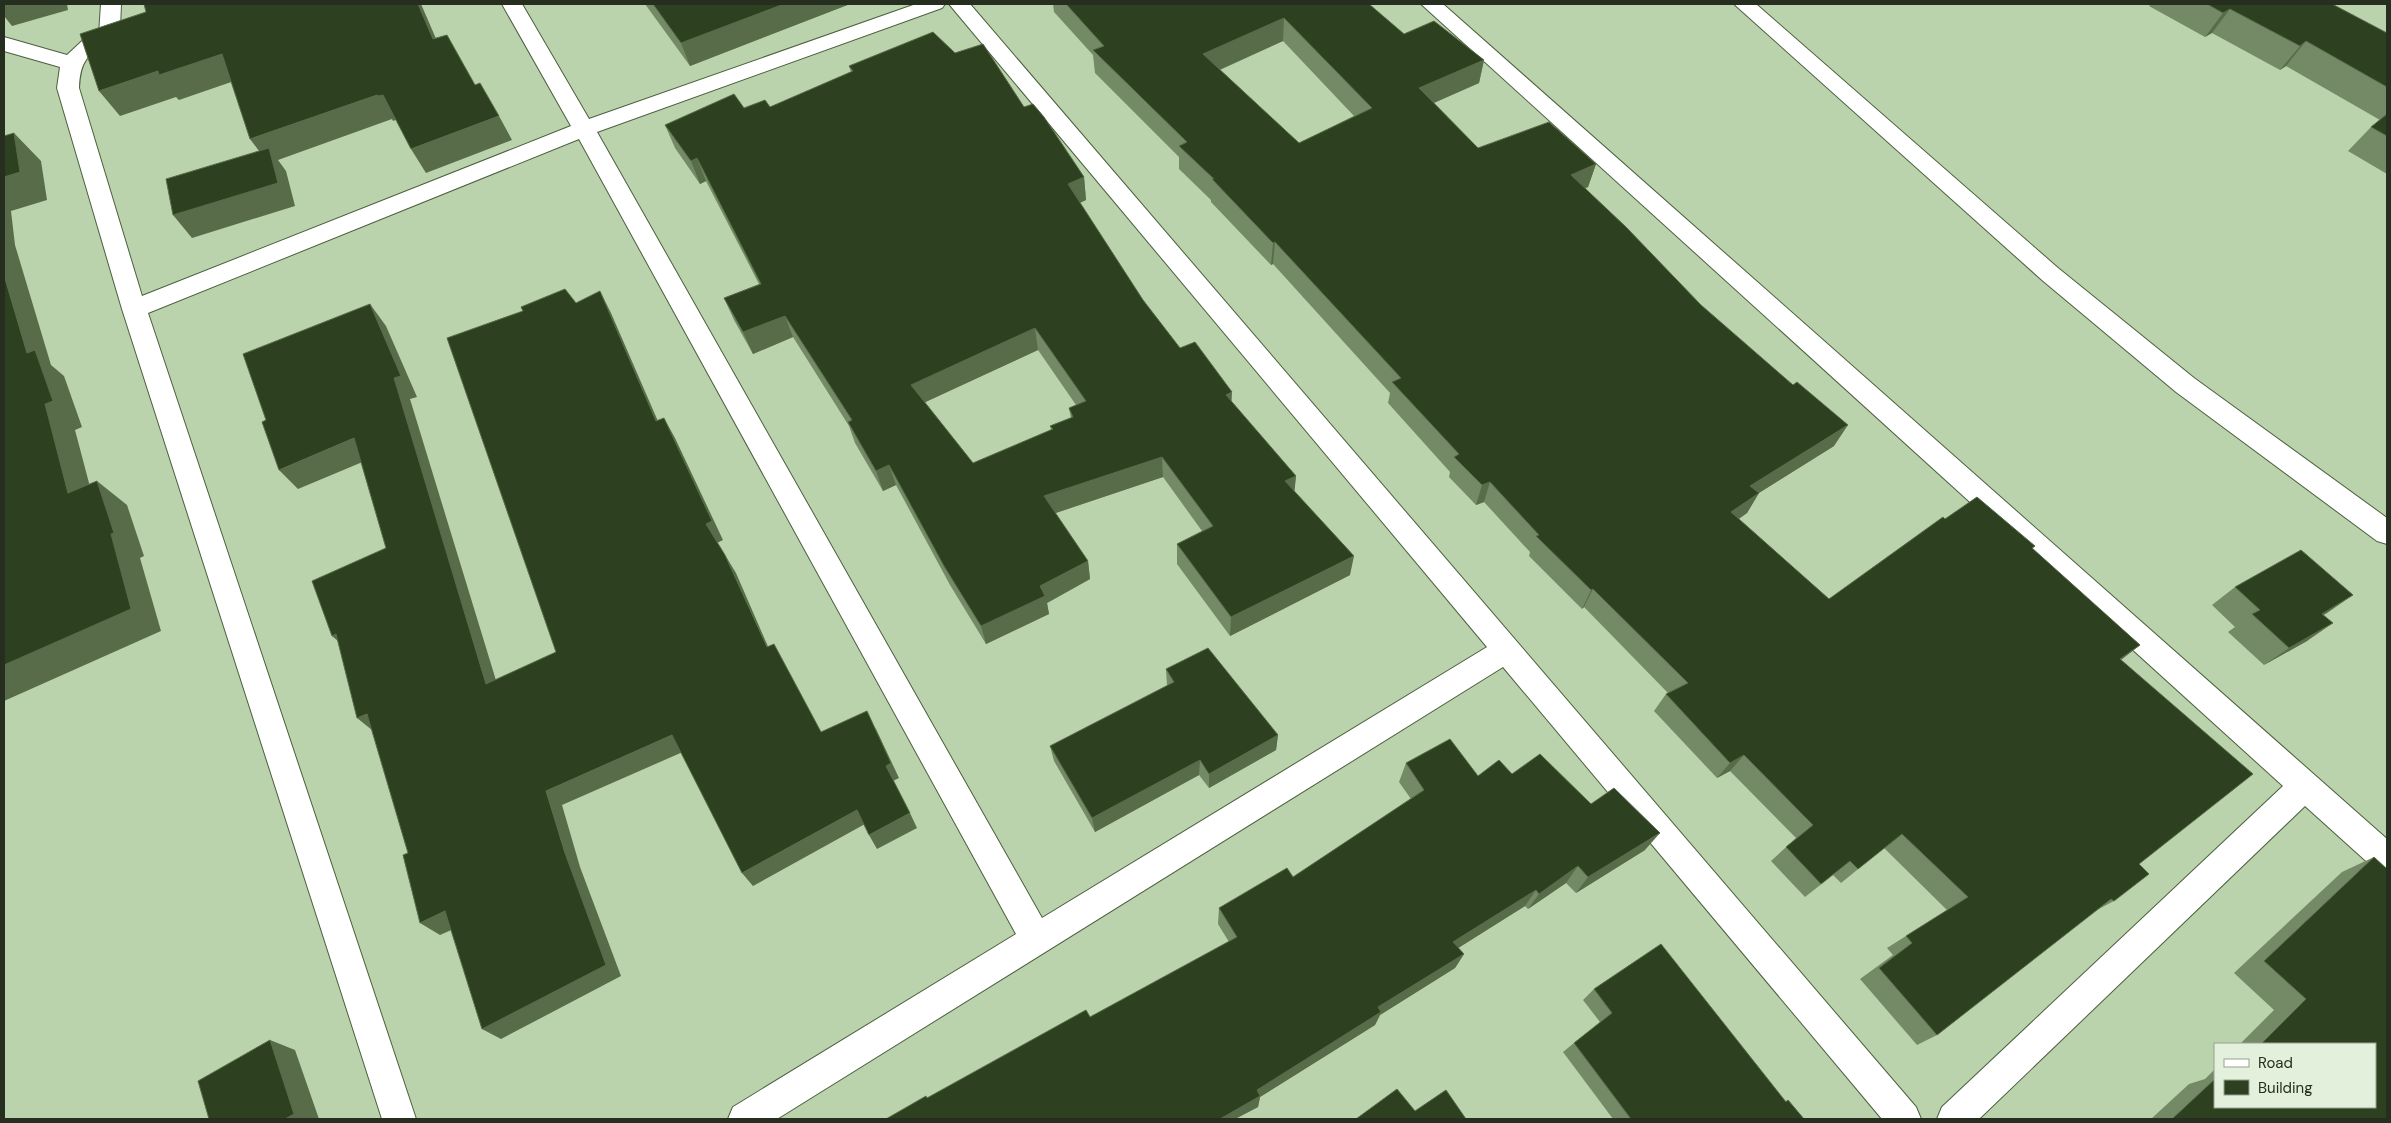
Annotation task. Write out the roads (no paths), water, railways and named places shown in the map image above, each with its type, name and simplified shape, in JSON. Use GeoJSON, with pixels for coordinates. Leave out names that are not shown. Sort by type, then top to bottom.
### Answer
{"type":"FeatureCollection","features":[{"type":"Feature","properties":{"kind":"street"},"geometry":{"type":"LineString","coordinates":[[109,38],[111,4]]}},
{"type":"Feature","properties":{"kind":"street"},"geometry":{"type":"LineString","coordinates":[[512,4],[584,129],[1036,940]]}},
{"type":"Feature","properties":{"kind":"street"},"geometry":{"type":"LineString","coordinates":[[134,309],[584,129],[935,4]]}},
{"type":"Feature","properties":{"kind":"street"},"geometry":{"type":"LineString","coordinates":[[959,4],[1904,1119]]}},
{"type":"Feature","properties":{"kind":"street"},"geometry":{"type":"LineString","coordinates":[[1431,4],[2387,859]]}},
{"type":"Feature","properties":{"kind":"street"},"geometry":{"type":"LineString","coordinates":[[1744,4],[2050,274],[2185,385],[2387,533]]}},
{"type":"Feature","properties":{"kind":"street"},"geometry":{"type":"LineString","coordinates":[[140,27],[86,48],[70,62],[67,74],[68,88],[134,309],[399,1119]]}},
{"type":"Feature","properties":{"kind":"street"},"geometry":{"type":"LineString","coordinates":[[4,44],[70,62]]}},
{"type":"Feature","properties":{"kind":"street"},"geometry":{"type":"LineString","coordinates":[[745,1119],[1507,650]]}},
{"type":"Feature","properties":{"kind":"street"},"geometry":{"type":"LineString","coordinates":[[1954,1119],[2305,786]]}}]}
